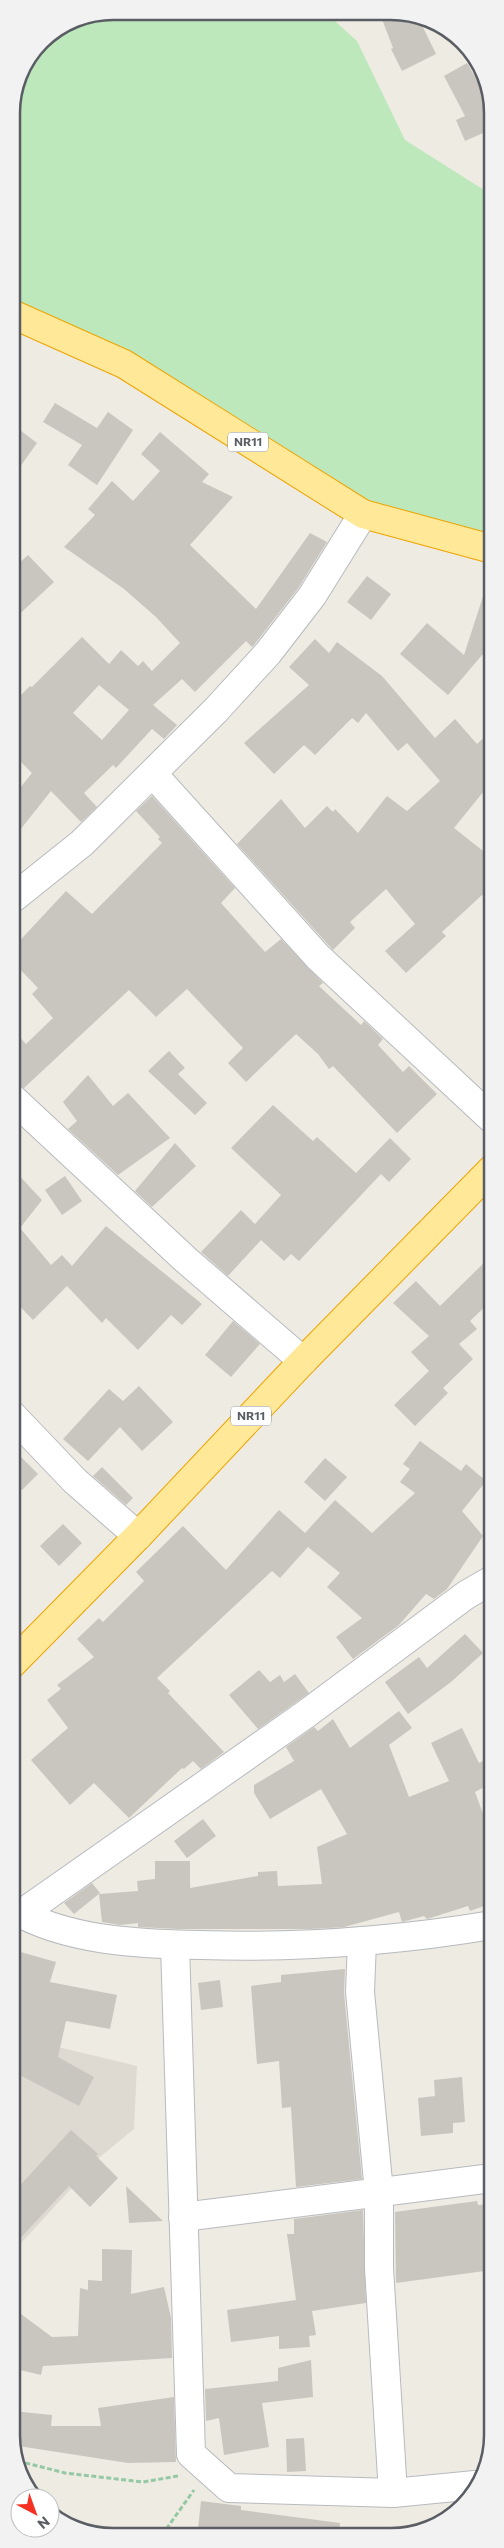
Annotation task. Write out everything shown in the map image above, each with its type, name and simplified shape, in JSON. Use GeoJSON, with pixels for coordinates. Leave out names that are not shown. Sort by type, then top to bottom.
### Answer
{"type":"FeatureCollection","features":[{"type":"Feature","properties":{"kind":"highway","name":"NR11"},"geometry":{"type":"LineString","coordinates":[[20,318],[124,364],[364,514],[484,547]]}},
{"type":"Feature","properties":{"kind":"highway","name":"NR11"},"geometry":{"type":"LineString","coordinates":[[20,1656],[138,1536],[303,1361],[484,1177]]}},
{"type":"Feature","properties":{"kind":"street"},"geometry":{"type":"LineString","coordinates":[[20,893],[82,843],[153,774],[268,653],[312,596],[364,514]]}},
{"type":"Feature","properties":{"kind":"street"},"geometry":{"type":"LineString","coordinates":[[153,774],[318,957],[484,1112]]}},
{"type":"Feature","properties":{"kind":"street"},"geometry":{"type":"LineString","coordinates":[[20,1105],[186,1260],[303,1361]]}},
{"type":"Feature","properties":{"kind":"street"},"geometry":{"type":"LineString","coordinates":[[20,1423],[75,1481],[138,1536]]}},
{"type":"Feature","properties":{"kind":"street"},"geometry":{"type":"LineString","coordinates":[[20,1909],[306,1714],[466,1595],[484,1585]]}},
{"type":"Feature","properties":{"kind":"street"},"geometry":{"type":"LineString","coordinates":[[20,1912],[63,1929],[135,1944],[266,1947],[362,1941],[484,1925]]}},
{"type":"Feature","properties":{"kind":"street"},"geometry":{"type":"LineString","coordinates":[[362,1941],[360,1992],[379,2192],[379,2268],[393,2493]]}},
{"type":"Feature","properties":{"kind":"street"},"geometry":{"type":"LineString","coordinates":[[175,1945],[190,2454],[229,2488],[393,2493],[469,2485]]}},
{"type":"Feature","properties":{"kind":"street"},"geometry":{"type":"LineString","coordinates":[[183,2217],[484,2179]]}},
{"type":"Feature","properties":{"kind":"path"},"geometry":{"type":"LineString","coordinates":[[24,2463],[65,2473],[143,2482],[208,2471]]}},
{"type":"Feature","properties":{"kind":"path"},"geometry":{"type":"LineString","coordinates":[[167,2528],[208,2471]]}},
{"type":"Feature","properties":{"kind":"shaded area"},"geometry":{"type":"Polygon","coordinates":[[[20,2029],[54,2046],[137,2066],[134,2129],[101,2156],[20,2244],[20,2029]]]}},
{"type":"Feature","properties":{"kind":"green space"},"geometry":{"type":"Polygon","coordinates":[[[113,20],[334,20],[357,41],[405,140],[484,190],[484,547],[363,514],[20,319],[20,107],[23,89],[32,66],[39,56],[61,36],[89,23],[113,20]]]}},
{"type":"Feature","properties":{"kind":"building"},"geometry":{"type":"Polygon","coordinates":[[[382,20],[403,21],[422,26],[436,54],[402,71],[391,49],[393,48],[382,20]]]}},
{"type":"Feature","properties":{"kind":"building"},"geometry":{"type":"Polygon","coordinates":[[[467,63],[481,89],[484,133],[465,141],[456,120],[465,116],[444,76],[467,63]]]}},
{"type":"Feature","properties":{"kind":"building"},"geometry":{"type":"Polygon","coordinates":[[[55,403],[97,428],[108,412],[133,430],[97,485],[68,465],[82,445],[43,422],[55,403]]]}},
{"type":"Feature","properties":{"kind":"building"},"geometry":{"type":"Polygon","coordinates":[[[20,430],[37,443],[20,467],[20,430]]]}},
{"type":"Feature","properties":{"kind":"building"},"geometry":{"type":"Polygon","coordinates":[[[160,432],[209,474],[202,482],[233,497],[190,545],[256,609],[310,533],[327,542],[299,587],[252,647],[246,641],[195,692],[182,679],[153,705],[177,725],[164,739],[152,729],[116,768],[113,765],[84,793],[97,807],[81,822],[51,791],[20,830],[20,788],[32,773],[20,761],[20,696],[30,686],[32,687],[82,637],[109,664],[121,650],[138,666],[143,661],[152,671],[180,643],[156,617],[124,589],[64,547],[95,515],[88,509],[112,481],[133,501],[160,471],[141,454],[160,432]],[[99,685],[73,713],[102,740],[129,710],[99,685]]]}},
{"type":"Feature","properties":{"kind":"building"},"geometry":{"type":"Polygon","coordinates":[[[28,555],[54,582],[20,614],[20,562],[28,555]]]}},
{"type":"Feature","properties":{"kind":"building"},"geometry":{"type":"Polygon","coordinates":[[[367,576],[391,594],[371,620],[347,602],[367,576]]]}},
{"type":"Feature","properties":{"kind":"building"},"geometry":{"type":"Polygon","coordinates":[[[484,593],[484,655],[448,695],[400,654],[427,623],[464,655],[484,593]]]}},
{"type":"Feature","properties":{"kind":"building"},"geometry":{"type":"Polygon","coordinates":[[[315,639],[329,653],[337,642],[382,676],[435,738],[455,719],[477,744],[484,737],[484,791],[454,828],[484,852],[484,897],[482,895],[442,932],[446,936],[406,973],[385,951],[415,924],[386,889],[350,922],[355,928],[333,950],[237,844],[281,799],[305,828],[327,806],[333,812],[335,809],[358,833],[387,796],[407,811],[440,781],[407,743],[398,751],[366,713],[358,723],[352,718],[315,755],[304,745],[274,774],[244,743],[309,685],[289,667],[315,639]]]}},
{"type":"Feature","properties":{"kind":"building"},"geometry":{"type":"Polygon","coordinates":[[[152,796],[235,888],[221,903],[265,952],[281,939],[323,983],[319,986],[361,1025],[364,1021],[383,1039],[378,1045],[403,1072],[409,1066],[437,1094],[397,1133],[333,1066],[329,1069],[318,1054],[296,1034],[246,1082],[228,1063],[243,1048],[187,989],[156,1017],[129,990],[24,1088],[20,1086],[20,1038],[26,1044],[53,1018],[32,994],[38,988],[20,969],[20,940],[66,891],[92,914],[162,843],[158,839],[160,837],[136,811],[152,796]]]}},
{"type":"Feature","properties":{"kind":"building"},"geometry":{"type":"Polygon","coordinates":[[[169,1051],[185,1068],[178,1074],[207,1103],[195,1115],[148,1071],[169,1051]]]}},
{"type":"Feature","properties":{"kind":"building"},"geometry":{"type":"Polygon","coordinates":[[[88,1075],[113,1106],[128,1093],[170,1138],[118,1175],[68,1129],[77,1121],[63,1102],[88,1075]]]}},
{"type":"Feature","properties":{"kind":"building"},"geometry":{"type":"Polygon","coordinates":[[[273,1105],[313,1141],[317,1137],[356,1173],[390,1138],[411,1159],[389,1182],[381,1174],[299,1261],[291,1254],[284,1261],[261,1240],[228,1276],[201,1252],[241,1210],[255,1224],[281,1195],[231,1148],[273,1105]]]}},
{"type":"Feature","properties":{"kind":"building"},"geometry":{"type":"Polygon","coordinates":[[[175,1143],[196,1166],[152,1207],[135,1191],[175,1143]]]}},
{"type":"Feature","properties":{"kind":"building"},"geometry":{"type":"Polygon","coordinates":[[[65,1176],[82,1201],[62,1215],[45,1190],[65,1176]]]}},
{"type":"Feature","properties":{"kind":"building"},"geometry":{"type":"Polygon","coordinates":[[[20,1177],[42,1200],[20,1228],[20,1177]]]}},
{"type":"Feature","properties":{"kind":"building"},"geometry":{"type":"Polygon","coordinates":[[[106,1226],[202,1304],[182,1325],[171,1315],[138,1350],[106,1318],[102,1323],[67,1286],[33,1320],[20,1306],[20,1228],[51,1265],[62,1255],[72,1266],[106,1226]]]}},
{"type":"Feature","properties":{"kind":"building"},"geometry":{"type":"Polygon","coordinates":[[[484,1263],[484,1308],[470,1321],[477,1329],[459,1344],[473,1359],[443,1388],[448,1393],[415,1426],[394,1405],[429,1371],[411,1352],[429,1336],[393,1303],[416,1281],[440,1306],[484,1263]]]}},
{"type":"Feature","properties":{"kind":"building"},"geometry":{"type":"Polygon","coordinates":[[[233,1321],[260,1344],[231,1377],[205,1355],[233,1321]]]}},
{"type":"Feature","properties":{"kind":"building"},"geometry":{"type":"Polygon","coordinates":[[[139,1386],[173,1422],[142,1451],[120,1427],[88,1461],[63,1439],[109,1389],[123,1401],[139,1386]]]}},
{"type":"Feature","properties":{"kind":"building"},"geometry":{"type":"Polygon","coordinates":[[[420,1441],[461,1471],[466,1464],[484,1479],[484,1484],[462,1511],[483,1536],[447,1589],[434,1599],[426,1594],[399,1625],[353,1659],[336,1637],[362,1618],[327,1587],[340,1573],[308,1547],[280,1578],[272,1571],[157,1678],[170,1691],[168,1693],[224,1752],[201,1769],[193,1761],[184,1769],[182,1768],[129,1818],[94,1783],[70,1805],[31,1760],[68,1728],[47,1700],[61,1689],[57,1685],[94,1657],[77,1639],[99,1618],[103,1622],[144,1581],[136,1572],[183,1526],[226,1570],[279,1510],[305,1533],[335,1500],[372,1533],[415,1493],[400,1482],[410,1469],[403,1464],[420,1441]]]}},
{"type":"Feature","properties":{"kind":"building"},"geometry":{"type":"Polygon","coordinates":[[[20,1456],[38,1474],[22,1490],[20,1488],[20,1456]]]}},
{"type":"Feature","properties":{"kind":"building"},"geometry":{"type":"Polygon","coordinates":[[[325,1458],[347,1477],[325,1501],[304,1482],[325,1458]]]}},
{"type":"Feature","properties":{"kind":"building"},"geometry":{"type":"Polygon","coordinates":[[[102,1467],[133,1498],[126,1505],[93,1476],[102,1467]]]}},
{"type":"Feature","properties":{"kind":"building"},"geometry":{"type":"Polygon","coordinates":[[[63,1524],[82,1543],[59,1566],[40,1546],[63,1524]]]}},
{"type":"Feature","properties":{"kind":"building"},"geometry":{"type":"Polygon","coordinates":[[[465,1634],[483,1653],[451,1682],[408,1714],[385,1682],[419,1657],[427,1668],[465,1634]]]}},
{"type":"Feature","properties":{"kind":"building"},"geometry":{"type":"Polygon","coordinates":[[[259,1670],[270,1682],[280,1675],[284,1682],[295,1674],[309,1693],[258,1729],[229,1695],[259,1670]]]}},
{"type":"Feature","properties":{"kind":"building"},"geometry":{"type":"Polygon","coordinates":[[[399,1711],[412,1728],[389,1745],[409,1797],[449,1781],[431,1743],[462,1728],[479,1763],[484,1760],[484,1787],[475,1792],[484,1816],[484,1906],[470,1911],[468,1906],[427,1919],[424,1916],[402,1922],[399,1912],[344,1927],[310,1929],[178,1929],[138,1927],[138,1923],[120,1925],[102,1922],[99,1894],[138,1891],[137,1881],[155,1879],[155,1861],[190,1861],[190,1888],[258,1876],[258,1872],[277,1871],[278,1886],[322,1884],[317,1847],[347,1834],[321,1789],[270,1819],[254,1793],[254,1785],[294,1761],[286,1747],[314,1727],[318,1731],[333,1719],[350,1748],[399,1711]]]}},
{"type":"Feature","properties":{"kind":"building"},"geometry":{"type":"Polygon","coordinates":[[[203,1819],[216,1836],[187,1858],[174,1841],[203,1819]]]}},
{"type":"Feature","properties":{"kind":"building"},"geometry":{"type":"Polygon","coordinates":[[[92,1883],[100,1893],[74,1914],[64,1903],[92,1883]]]}},
{"type":"Feature","properties":{"kind":"building"},"geometry":{"type":"Polygon","coordinates":[[[20,1952],[56,1962],[50,1982],[117,1995],[110,2029],[66,2021],[58,2057],[94,2077],[79,2106],[20,2075],[20,1952]]]}},
{"type":"Feature","properties":{"kind":"building"},"geometry":{"type":"Polygon","coordinates":[[[345,1969],[344,1993],[362,2179],[296,2187],[291,2107],[282,2108],[279,2061],[257,2064],[251,1986],[281,1982],[281,1975],[345,1969]]]}},
{"type":"Feature","properties":{"kind":"building"},"geometry":{"type":"Polygon","coordinates":[[[220,1980],[223,2007],[201,2010],[198,1983],[220,1980]]]}},
{"type":"Feature","properties":{"kind":"building"},"geometry":{"type":"Polygon","coordinates":[[[462,2077],[465,2122],[453,2123],[453,2133],[421,2136],[418,2098],[435,2096],[434,2080],[462,2077]]]}},
{"type":"Feature","properties":{"kind":"building"},"geometry":{"type":"Polygon","coordinates":[[[71,2130],[98,2154],[96,2156],[118,2178],[90,2207],[69,2186],[20,2238],[20,2185],[71,2130]]]}},
{"type":"Feature","properties":{"kind":"building"},"geometry":{"type":"Polygon","coordinates":[[[126,2186],[163,2221],[129,2223],[126,2186]]]}},
{"type":"Feature","properties":{"kind":"building"},"geometry":{"type":"Polygon","coordinates":[[[477,2201],[478,2205],[484,2205],[484,2271],[396,2283],[395,2212],[477,2201]]]}},
{"type":"Feature","properties":{"kind":"building"},"geometry":{"type":"Polygon","coordinates":[[[363,2210],[366,2303],[312,2311],[316,2335],[309,2336],[310,2347],[279,2349],[279,2336],[231,2342],[227,2310],[296,2300],[287,2234],[294,2234],[294,2219],[363,2210]]]}},
{"type":"Feature","properties":{"kind":"building"},"geometry":{"type":"Polygon","coordinates":[[[102,2249],[132,2250],[131,2294],[164,2287],[171,2318],[172,2358],[43,2366],[41,2375],[20,2370],[21,2314],[52,2337],[78,2336],[80,2288],[88,2290],[88,2280],[102,2281],[102,2249]]]}},
{"type":"Feature","properties":{"kind":"building"},"geometry":{"type":"Polygon","coordinates":[[[311,2360],[313,2397],[262,2403],[269,2447],[224,2455],[219,2418],[206,2421],[205,2389],[278,2381],[278,2368],[311,2360]]]}},
{"type":"Feature","properties":{"kind":"building"},"geometry":{"type":"Polygon","coordinates":[[[174,2397],[176,2462],[128,2463],[21,2446],[20,2412],[52,2415],[51,2426],[101,2426],[98,2408],[174,2397]]]}},
{"type":"Feature","properties":{"kind":"building"},"geometry":{"type":"Polygon","coordinates":[[[304,2438],[306,2471],[287,2472],[286,2439],[304,2438]]]}},
{"type":"Feature","properties":{"kind":"building"},"geometry":{"type":"Polygon","coordinates":[[[201,2501],[241,2506],[241,2510],[340,2523],[340,2528],[198,2528],[201,2501]]]}}]}
